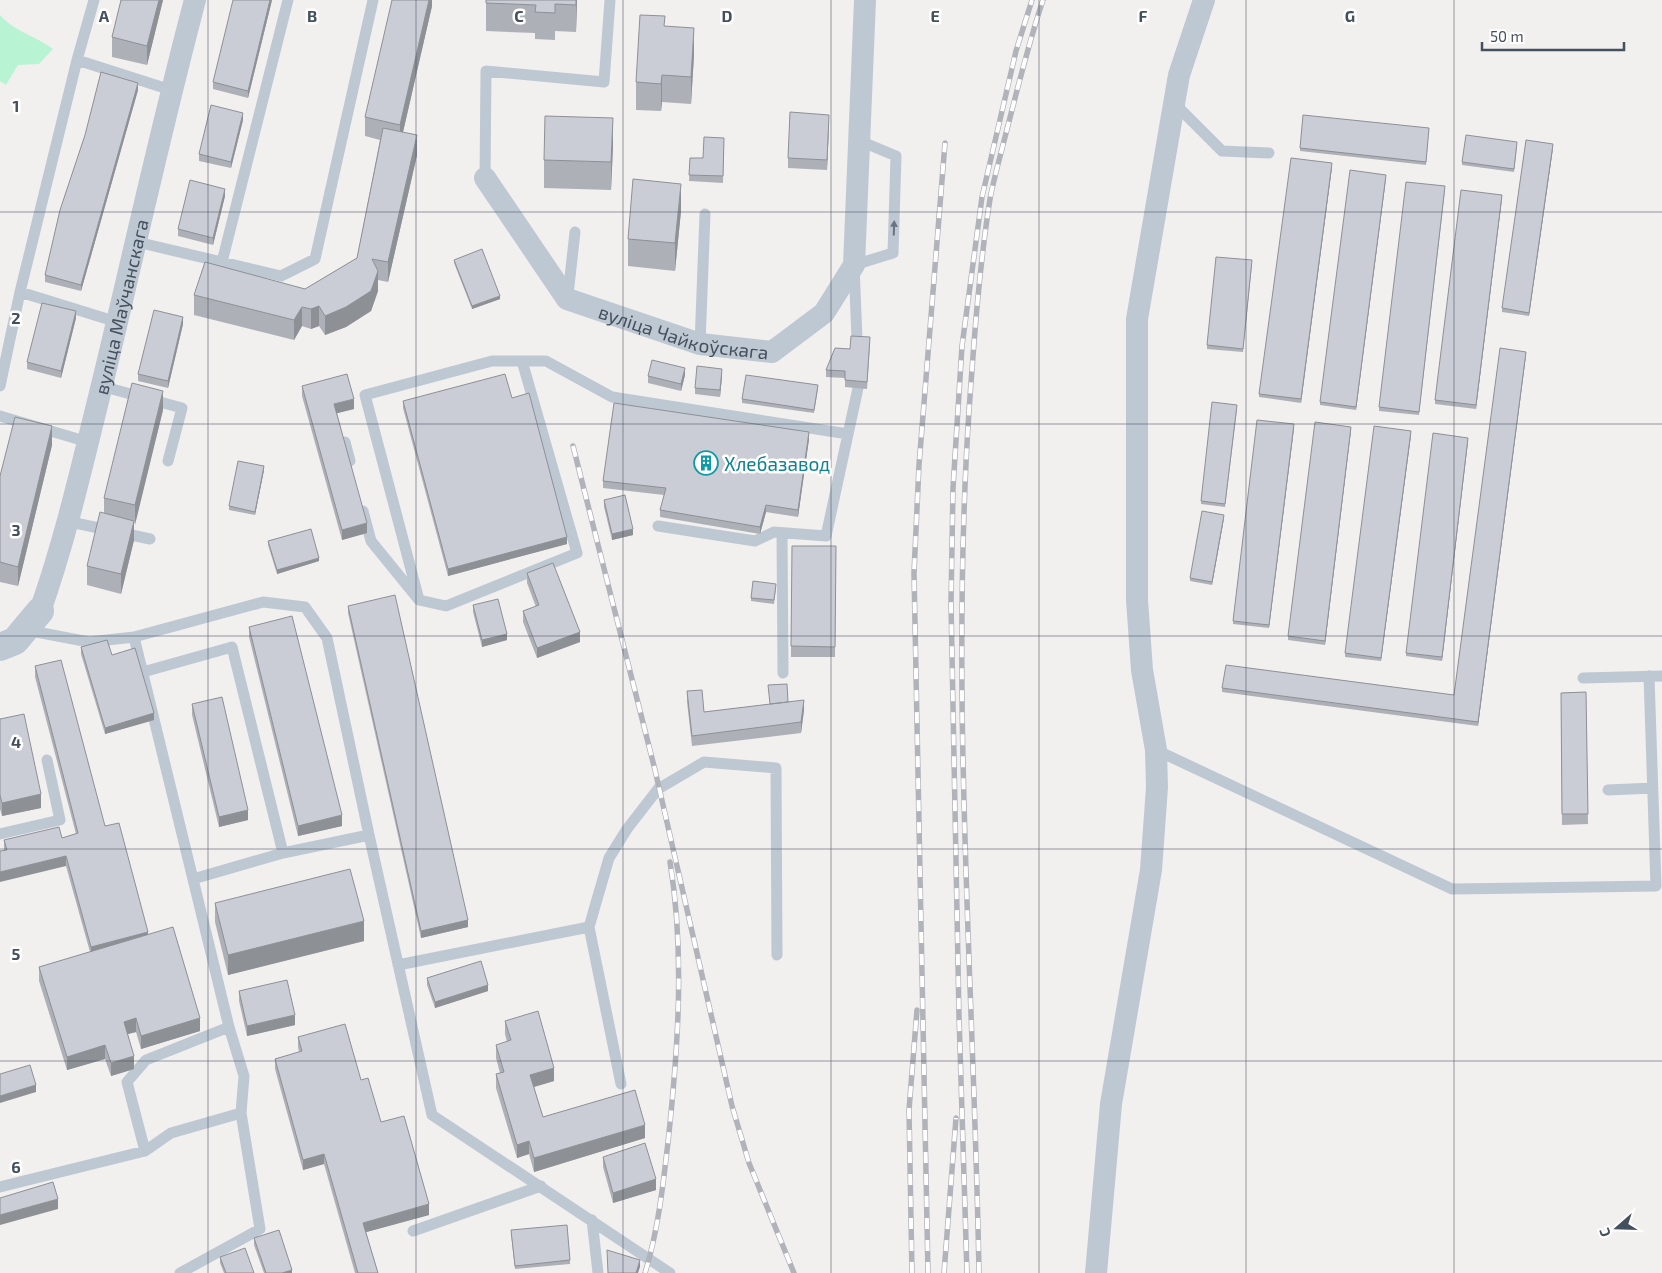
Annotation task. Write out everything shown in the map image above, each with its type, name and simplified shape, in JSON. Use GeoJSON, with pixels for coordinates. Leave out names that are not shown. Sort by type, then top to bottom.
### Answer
{"type":"FeatureCollection","features":[{"type":"Feature","properties":{"kind":"street","name":"вуліца Маўчанскага"},"geometry":{"type":"LineString","coordinates":[[32,620],[54,572],[88,442],[137,242],[171,90],[195,0]]}},
{"type":"Feature","properties":{"kind":"street","name":"вуліца Чайкоўскага"},"geometry":{"type":"LineString","coordinates":[[567,299],[700,344],[772,352],[824,313],[854,265],[865,0]]}},
{"type":"Feature","properties":{"kind":"street"},"geometry":{"type":"LineString","coordinates":[[1096,1273],[1111,1104],[1151,870],[1158,787],[1156,750],[1142,670],[1137,600],[1137,319],[1179,75],[1204,0]]}},
{"type":"Feature","properties":{"kind":"street"},"geometry":{"type":"LineString","coordinates":[[485,178],[567,299]]}},
{"type":"Feature","properties":{"kind":"street"},"geometry":{"type":"LineString","coordinates":[[0,646],[16,641],[32,620]]}},
{"type":"Feature","properties":{"kind":"lane"},"geometry":{"type":"LineString","coordinates":[[0,386],[20,292],[77,60],[94,0]]}},
{"type":"Feature","properties":{"kind":"lane"},"geometry":{"type":"LineString","coordinates":[[222,262],[288,0]]}},
{"type":"Feature","properties":{"kind":"lane"},"geometry":{"type":"LineString","coordinates":[[137,242],[281,276],[315,259],[373,0]]}},
{"type":"Feature","properties":{"kind":"lane"},"geometry":{"type":"LineString","coordinates":[[485,178],[486,71],[604,82],[610,0]]}},
{"type":"Feature","properties":{"kind":"lane"},"geometry":{"type":"LineString","coordinates":[[77,60],[171,90]]}},
{"type":"Feature","properties":{"kind":"lane"},"geometry":{"type":"LineString","coordinates":[[1174,104],[1222,150],[1269,153]]}},
{"type":"Feature","properties":{"kind":"lane"},"geometry":{"type":"LineString","coordinates":[[859,343],[857,339],[854,265],[893,253],[896,156],[860,141]]}},
{"type":"Feature","properties":{"kind":"lane"},"geometry":{"type":"LineString","coordinates":[[700,344],[705,214]]}},
{"type":"Feature","properties":{"kind":"lane"},"geometry":{"type":"LineString","coordinates":[[567,299],[575,232]]}},
{"type":"Feature","properties":{"kind":"lane"},"geometry":{"type":"LineString","coordinates":[[20,292],[117,322]]}},
{"type":"Feature","properties":{"kind":"lane"},"geometry":{"type":"LineString","coordinates":[[419,600],[365,395],[492,361],[546,361],[612,397],[848,434]]}},
{"type":"Feature","properties":{"kind":"lane"},"geometry":{"type":"LineString","coordinates":[[359,496],[371,541],[419,600],[446,606],[577,553],[522,361]]}},
{"type":"Feature","properties":{"kind":"lane"},"geometry":{"type":"LineString","coordinates":[[101,386],[182,408],[168,461]]}},
{"type":"Feature","properties":{"kind":"lane"},"geometry":{"type":"LineString","coordinates":[[658,526],[755,541],[774,532],[826,536],[858,388]]}},
{"type":"Feature","properties":{"kind":"lane"},"geometry":{"type":"LineString","coordinates":[[0,416],[88,442]]}},
{"type":"Feature","properties":{"kind":"lane"},"geometry":{"type":"LineString","coordinates":[[345,442],[352,469]]}},
{"type":"Feature","properties":{"kind":"lane"},"geometry":{"type":"LineString","coordinates":[[66,521],[150,538]]}},
{"type":"Feature","properties":{"kind":"lane"},"geometry":{"type":"LineString","coordinates":[[782,533],[783,673]]}},
{"type":"Feature","properties":{"kind":"lane"},"geometry":{"type":"LineString","coordinates":[[32,620],[89,642],[134,637],[264,602],[305,607],[327,638],[432,1115],[592,1220],[665,1272]]}},
{"type":"Feature","properties":{"kind":"lane"},"geometry":{"type":"LineString","coordinates":[[134,637],[229,1027],[244,1076],[241,1113],[260,1229],[194,1269],[180,1273]]}},
{"type":"Feature","properties":{"kind":"lane"},"geometry":{"type":"LineString","coordinates":[[143,672],[232,647],[284,853]]}},
{"type":"Feature","properties":{"kind":"lane"},"geometry":{"type":"LineString","coordinates":[[1156,750],[1452,889],[1656,886],[1649,676]]}},
{"type":"Feature","properties":{"kind":"lane"},"geometry":{"type":"LineString","coordinates":[[1584,678],[1662,676]]}},
{"type":"Feature","properties":{"kind":"lane"},"geometry":{"type":"LineString","coordinates":[[0,834],[60,820],[46,760]]}},
{"type":"Feature","properties":{"kind":"lane"},"geometry":{"type":"LineString","coordinates":[[621,1084],[589,927],[609,858],[627,829],[658,789],[704,762],[776,768],[777,955]]}},
{"type":"Feature","properties":{"kind":"lane"},"geometry":{"type":"LineString","coordinates":[[1608,790],[1653,788]]}},
{"type":"Feature","properties":{"kind":"lane"},"geometry":{"type":"LineString","coordinates":[[193,878],[284,853],[369,835]]}},
{"type":"Feature","properties":{"kind":"lane"},"geometry":{"type":"LineString","coordinates":[[398,965],[589,927]]}},
{"type":"Feature","properties":{"kind":"lane"},"geometry":{"type":"LineString","coordinates":[[145,1151],[127,1082],[146,1060],[229,1027]]}},
{"type":"Feature","properties":{"kind":"lane"},"geometry":{"type":"LineString","coordinates":[[0,1187],[145,1151],[171,1133],[241,1113]]}},
{"type":"Feature","properties":{"kind":"lane"},"geometry":{"type":"LineString","coordinates":[[413,1230],[540,1186]]}},
{"type":"Feature","properties":{"kind":"lane"},"geometry":{"type":"LineString","coordinates":[[592,1220],[598,1273]]}},
{"type":"Feature","properties":{"kind":"green space"},"geometry":{"type":"Polygon","coordinates":[[[0,15],[12,26],[53,49],[39,64],[18,65],[6,85],[0,81],[0,15]]]}},
{"type":"Feature","properties":{"kind":"building"},"geometry":{"type":"Polygon","coordinates":[[[121,0],[159,0],[147,46],[112,37],[121,0]]]}},
{"type":"Feature","properties":{"kind":"building"},"geometry":{"type":"Polygon","coordinates":[[[233,0],[270,0],[248,91],[213,82],[233,0]]]}},
{"type":"Feature","properties":{"kind":"building"},"geometry":{"type":"Polygon","coordinates":[[[392,0],[429,0],[400,125],[365,117],[392,0]]]}},
{"type":"Feature","properties":{"kind":"building"},"geometry":{"type":"Polygon","coordinates":[[[486,0],[576,0],[576,5],[555,4],[555,13],[535,12],[536,5],[486,3],[486,0]]]}},
{"type":"Feature","properties":{"kind":"building"},"geometry":{"type":"Polygon","coordinates":[[[640,15],[665,16],[664,26],[694,28],[691,77],[662,75],[661,84],[636,82],[640,15]]]}},
{"type":"Feature","properties":{"kind":"building"},"geometry":{"type":"Polygon","coordinates":[[[101,72],[138,83],[81,285],[45,275],[60,210],[85,135],[101,72]]]}},
{"type":"Feature","properties":{"kind":"building"},"geometry":{"type":"Polygon","coordinates":[[[211,105],[243,113],[231,162],[199,154],[211,105]]]}},
{"type":"Feature","properties":{"kind":"building"},"geometry":{"type":"Polygon","coordinates":[[[790,112],[829,115],[827,160],[788,158],[790,112]]]}},
{"type":"Feature","properties":{"kind":"building"},"geometry":{"type":"Polygon","coordinates":[[[1303,115],[1429,128],[1426,162],[1300,148],[1303,115]]]}},
{"type":"Feature","properties":{"kind":"building"},"geometry":{"type":"Polygon","coordinates":[[[545,116],[613,118],[611,162],[544,160],[545,116]]]}},
{"type":"Feature","properties":{"kind":"building"},"geometry":{"type":"Polygon","coordinates":[[[383,128],[417,135],[388,262],[372,259],[378,271],[371,291],[346,307],[325,316],[319,306],[311,309],[302,307],[294,320],[194,295],[205,262],[305,289],[357,258],[383,128]]]}},
{"type":"Feature","properties":{"kind":"building"},"geometry":{"type":"Polygon","coordinates":[[[1466,135],[1517,142],[1514,169],[1462,162],[1466,135]]]}},
{"type":"Feature","properties":{"kind":"building"},"geometry":{"type":"Polygon","coordinates":[[[704,137],[724,138],[723,176],[689,175],[690,158],[703,158],[704,137]]]}},
{"type":"Feature","properties":{"kind":"building"},"geometry":{"type":"Polygon","coordinates":[[[1526,140],[1553,144],[1529,313],[1502,308],[1526,140]]]}},
{"type":"Feature","properties":{"kind":"building"},"geometry":{"type":"Polygon","coordinates":[[[1291,158],[1332,163],[1301,399],[1259,394],[1291,158]]]}},
{"type":"Feature","properties":{"kind":"building"},"geometry":{"type":"Polygon","coordinates":[[[1350,170],[1386,175],[1356,407],[1320,402],[1350,170]]]}},
{"type":"Feature","properties":{"kind":"building"},"geometry":{"type":"Polygon","coordinates":[[[633,179],[681,184],[675,243],[628,239],[633,179]]]}},
{"type":"Feature","properties":{"kind":"building"},"geometry":{"type":"Polygon","coordinates":[[[190,180],[225,189],[213,238],[178,229],[190,180]]]}},
{"type":"Feature","properties":{"kind":"building"},"geometry":{"type":"Polygon","coordinates":[[[1406,182],[1445,186],[1419,412],[1379,407],[1406,182]]]}},
{"type":"Feature","properties":{"kind":"building"},"geometry":{"type":"Polygon","coordinates":[[[1461,190],[1502,195],[1476,405],[1435,400],[1461,190]]]}},
{"type":"Feature","properties":{"kind":"building"},"geometry":{"type":"Polygon","coordinates":[[[482,249],[500,296],[472,306],[454,260],[482,249]]]}},
{"type":"Feature","properties":{"kind":"building"},"geometry":{"type":"Polygon","coordinates":[[[1216,257],[1252,260],[1243,349],[1207,345],[1216,257]]]}},
{"type":"Feature","properties":{"kind":"building"},"geometry":{"type":"Polygon","coordinates":[[[42,303],[76,311],[61,371],[27,362],[42,303]]]}},
{"type":"Feature","properties":{"kind":"building"},"geometry":{"type":"Polygon","coordinates":[[[154,310],[183,317],[168,381],[138,374],[154,310]]]}},
{"type":"Feature","properties":{"kind":"building"},"geometry":{"type":"Polygon","coordinates":[[[851,336],[870,337],[867,382],[845,380],[845,371],[826,370],[835,348],[850,349],[851,336]]]}},
{"type":"Feature","properties":{"kind":"building"},"geometry":{"type":"Polygon","coordinates":[[[1500,348],[1526,352],[1478,722],[1222,688],[1226,665],[1454,695],[1500,348]]]}},
{"type":"Feature","properties":{"kind":"building"},"geometry":{"type":"Polygon","coordinates":[[[652,360],[685,368],[681,384],[648,376],[652,360]]]}},
{"type":"Feature","properties":{"kind":"building"},"geometry":{"type":"Polygon","coordinates":[[[697,366],[722,369],[720,390],[695,388],[697,366]]]}},
{"type":"Feature","properties":{"kind":"building"},"geometry":{"type":"Polygon","coordinates":[[[347,374],[354,399],[334,404],[367,523],[342,530],[302,386],[347,374]]]}},
{"type":"Feature","properties":{"kind":"building"},"geometry":{"type":"Polygon","coordinates":[[[505,374],[512,398],[529,393],[567,537],[448,569],[403,401],[505,374]]]}},
{"type":"Feature","properties":{"kind":"building"},"geometry":{"type":"Polygon","coordinates":[[[746,375],[818,385],[814,410],[742,399],[746,375]]]}},
{"type":"Feature","properties":{"kind":"building"},"geometry":{"type":"Polygon","coordinates":[[[132,383],[163,391],[135,505],[104,498],[132,383]]]}},
{"type":"Feature","properties":{"kind":"building"},"geometry":{"type":"Polygon","coordinates":[[[1212,402],[1237,405],[1225,504],[1201,501],[1212,402]]]}},
{"type":"Feature","properties":{"kind":"building","name":"Хлебазавод"},"geometry":{"type":"Polygon","coordinates":[[[614,403],[809,432],[798,510],[766,505],[760,527],[660,510],[666,488],[603,481],[614,403]]]}},
{"type":"Feature","properties":{"kind":"building"},"geometry":{"type":"Polygon","coordinates":[[[15,417],[52,426],[18,567],[0,562],[0,476],[15,417]]]}},
{"type":"Feature","properties":{"kind":"building"},"geometry":{"type":"Polygon","coordinates":[[[1257,420],[1294,424],[1269,625],[1233,621],[1257,420]]]}},
{"type":"Feature","properties":{"kind":"building"},"geometry":{"type":"Polygon","coordinates":[[[1315,422],[1351,427],[1325,641],[1288,636],[1315,422]]]}},
{"type":"Feature","properties":{"kind":"building"},"geometry":{"type":"Polygon","coordinates":[[[1374,426],[1411,431],[1381,658],[1345,653],[1374,426]]]}},
{"type":"Feature","properties":{"kind":"building"},"geometry":{"type":"Polygon","coordinates":[[[1433,433],[1468,438],[1442,657],[1406,653],[1433,433]]]}},
{"type":"Feature","properties":{"kind":"building"},"geometry":{"type":"Polygon","coordinates":[[[238,461],[264,466],[255,512],[229,506],[238,461]]]}},
{"type":"Feature","properties":{"kind":"building"},"geometry":{"type":"Polygon","coordinates":[[[625,495],[633,529],[612,534],[604,500],[625,495]]]}},
{"type":"Feature","properties":{"kind":"building"},"geometry":{"type":"Polygon","coordinates":[[[1202,511],[1224,515],[1212,582],[1190,578],[1202,511]]]}},
{"type":"Feature","properties":{"kind":"building"},"geometry":{"type":"Polygon","coordinates":[[[100,512],[134,521],[121,574],[87,566],[100,512]]]}},
{"type":"Feature","properties":{"kind":"building"},"geometry":{"type":"Polygon","coordinates":[[[311,529],[319,558],[277,570],[268,541],[311,529]]]}},
{"type":"Feature","properties":{"kind":"building"},"geometry":{"type":"Polygon","coordinates":[[[792,546],[836,546],[835,647],[791,646],[792,546]]]}},
{"type":"Feature","properties":{"kind":"building"},"geometry":{"type":"Polygon","coordinates":[[[553,563],[580,632],[537,648],[523,611],[539,605],[527,573],[553,563]]]}},
{"type":"Feature","properties":{"kind":"building"},"geometry":{"type":"Polygon","coordinates":[[[753,581],[776,584],[774,600],[751,598],[753,581]]]}},
{"type":"Feature","properties":{"kind":"building"},"geometry":{"type":"Polygon","coordinates":[[[395,595],[468,920],[421,931],[348,606],[395,595]]]}},
{"type":"Feature","properties":{"kind":"building"},"geometry":{"type":"Polygon","coordinates":[[[498,599],[507,634],[482,640],[473,605],[498,599]]]}},
{"type":"Feature","properties":{"kind":"building"},"geometry":{"type":"Polygon","coordinates":[[[292,616],[342,815],[298,826],[249,627],[292,616]]]}},
{"type":"Feature","properties":{"kind":"building"},"geometry":{"type":"Polygon","coordinates":[[[107,640],[112,655],[135,648],[154,713],[105,728],[81,647],[107,640]]]}},
{"type":"Feature","properties":{"kind":"building"},"geometry":{"type":"Polygon","coordinates":[[[61,660],[105,826],[119,823],[148,932],[91,947],[66,856],[0,872],[0,851],[7,850],[4,840],[59,827],[62,838],[78,833],[35,666],[61,660]]]}},
{"type":"Feature","properties":{"kind":"building"},"geometry":{"type":"Polygon","coordinates":[[[787,684],[788,702],[770,704],[768,685],[787,684]]]}},
{"type":"Feature","properties":{"kind":"building"},"geometry":{"type":"Polygon","coordinates":[[[702,690],[704,712],[804,700],[801,722],[692,736],[687,691],[702,690]]]}},
{"type":"Feature","properties":{"kind":"building"},"geometry":{"type":"Polygon","coordinates":[[[1586,692],[1588,814],[1562,814],[1561,693],[1586,692]]]}},
{"type":"Feature","properties":{"kind":"building"},"geometry":{"type":"Polygon","coordinates":[[[222,697],[248,810],[219,817],[192,704],[222,697]]]}},
{"type":"Feature","properties":{"kind":"building"},"geometry":{"type":"Polygon","coordinates":[[[24,714],[41,794],[2,803],[0,795],[0,719],[24,714]]]}},
{"type":"Feature","properties":{"kind":"building"},"geometry":{"type":"Polygon","coordinates":[[[350,869],[364,921],[228,955],[215,903],[350,869]]]}},
{"type":"Feature","properties":{"kind":"building"},"geometry":{"type":"Polygon","coordinates":[[[173,927],[200,1018],[141,1036],[136,1018],[124,1022],[134,1056],[111,1063],[105,1045],[67,1057],[39,967],[173,927]]]}},
{"type":"Feature","properties":{"kind":"building"},"geometry":{"type":"Polygon","coordinates":[[[481,961],[488,985],[435,1002],[427,978],[481,961]]]}},
{"type":"Feature","properties":{"kind":"building"},"geometry":{"type":"Polygon","coordinates":[[[287,980],[295,1015],[247,1026],[239,991],[287,980]]]}},
{"type":"Feature","properties":{"kind":"building"},"geometry":{"type":"Polygon","coordinates":[[[538,1011],[554,1068],[530,1075],[543,1117],[635,1090],[645,1125],[534,1158],[529,1141],[517,1145],[496,1074],[504,1072],[496,1045],[511,1040],[505,1021],[538,1011]]]}},
{"type":"Feature","properties":{"kind":"building"},"geometry":{"type":"Polygon","coordinates":[[[345,1024],[361,1080],[368,1078],[381,1122],[404,1116],[429,1204],[363,1223],[378,1273],[358,1273],[324,1154],[303,1160],[275,1059],[302,1051],[298,1037],[345,1024]]]}},
{"type":"Feature","properties":{"kind":"building"},"geometry":{"type":"Polygon","coordinates":[[[30,1065],[36,1085],[0,1096],[0,1074],[30,1065]]]}},
{"type":"Feature","properties":{"kind":"building"},"geometry":{"type":"Polygon","coordinates":[[[645,1143],[656,1179],[613,1193],[603,1157],[645,1143]]]}},
{"type":"Feature","properties":{"kind":"building"},"geometry":{"type":"Polygon","coordinates":[[[53,1182],[58,1199],[0,1215],[0,1198],[53,1182]]]}},
{"type":"Feature","properties":{"kind":"building"},"geometry":{"type":"Polygon","coordinates":[[[567,1225],[570,1260],[515,1266],[511,1230],[567,1225]]]}},
{"type":"Feature","properties":{"kind":"building"},"geometry":{"type":"Polygon","coordinates":[[[279,1230],[292,1270],[282,1273],[266,1273],[254,1238],[279,1230]]]}},
{"type":"Feature","properties":{"kind":"building"},"geometry":{"type":"Polygon","coordinates":[[[245,1248],[254,1273],[226,1273],[220,1257],[245,1248]]]}},
{"type":"Feature","properties":{"kind":"building"},"geometry":{"type":"Polygon","coordinates":[[[607,1250],[640,1260],[636,1273],[608,1273],[607,1250]]]}},
{"type":"Feature","properties":{"kind":"railway"},"geometry":{"type":"LineString","coordinates":[[967,1273],[959,1016],[951,603],[953,488],[962,346],[982,197],[1016,51],[1032,0]]}},
{"type":"Feature","properties":{"kind":"railway"},"geometry":{"type":"LineString","coordinates":[[979,1273],[962,734],[964,519],[969,411],[980,278],[990,199],[1032,34],[1043,0]]}},
{"type":"Feature","properties":{"kind":"railway"},"geometry":{"type":"LineString","coordinates":[[928,1273],[914,573],[919,465],[945,143]]}},
{"type":"Feature","properties":{"kind":"railway"},"geometry":{"type":"LineString","coordinates":[[573,446],[655,770],[732,1106],[749,1163],[794,1273]]}},
{"type":"Feature","properties":{"kind":"railway"},"geometry":{"type":"LineString","coordinates":[[645,1273],[657,1225],[662,1192],[672,1107],[677,1037],[679,966],[675,896],[670,862]]}},
{"type":"Feature","properties":{"kind":"railway"},"geometry":{"type":"LineString","coordinates":[[912,1273],[909,1110],[917,1010]]}},
{"type":"Feature","properties":{"kind":"railway"},"geometry":{"type":"LineString","coordinates":[[944,1273],[956,1118]]}},
{"type":"Feature","properties":{"kind":"place","name":"Хлебазавод"},"geometry":{"type":"Point","coordinates":[706,463]}}]}
